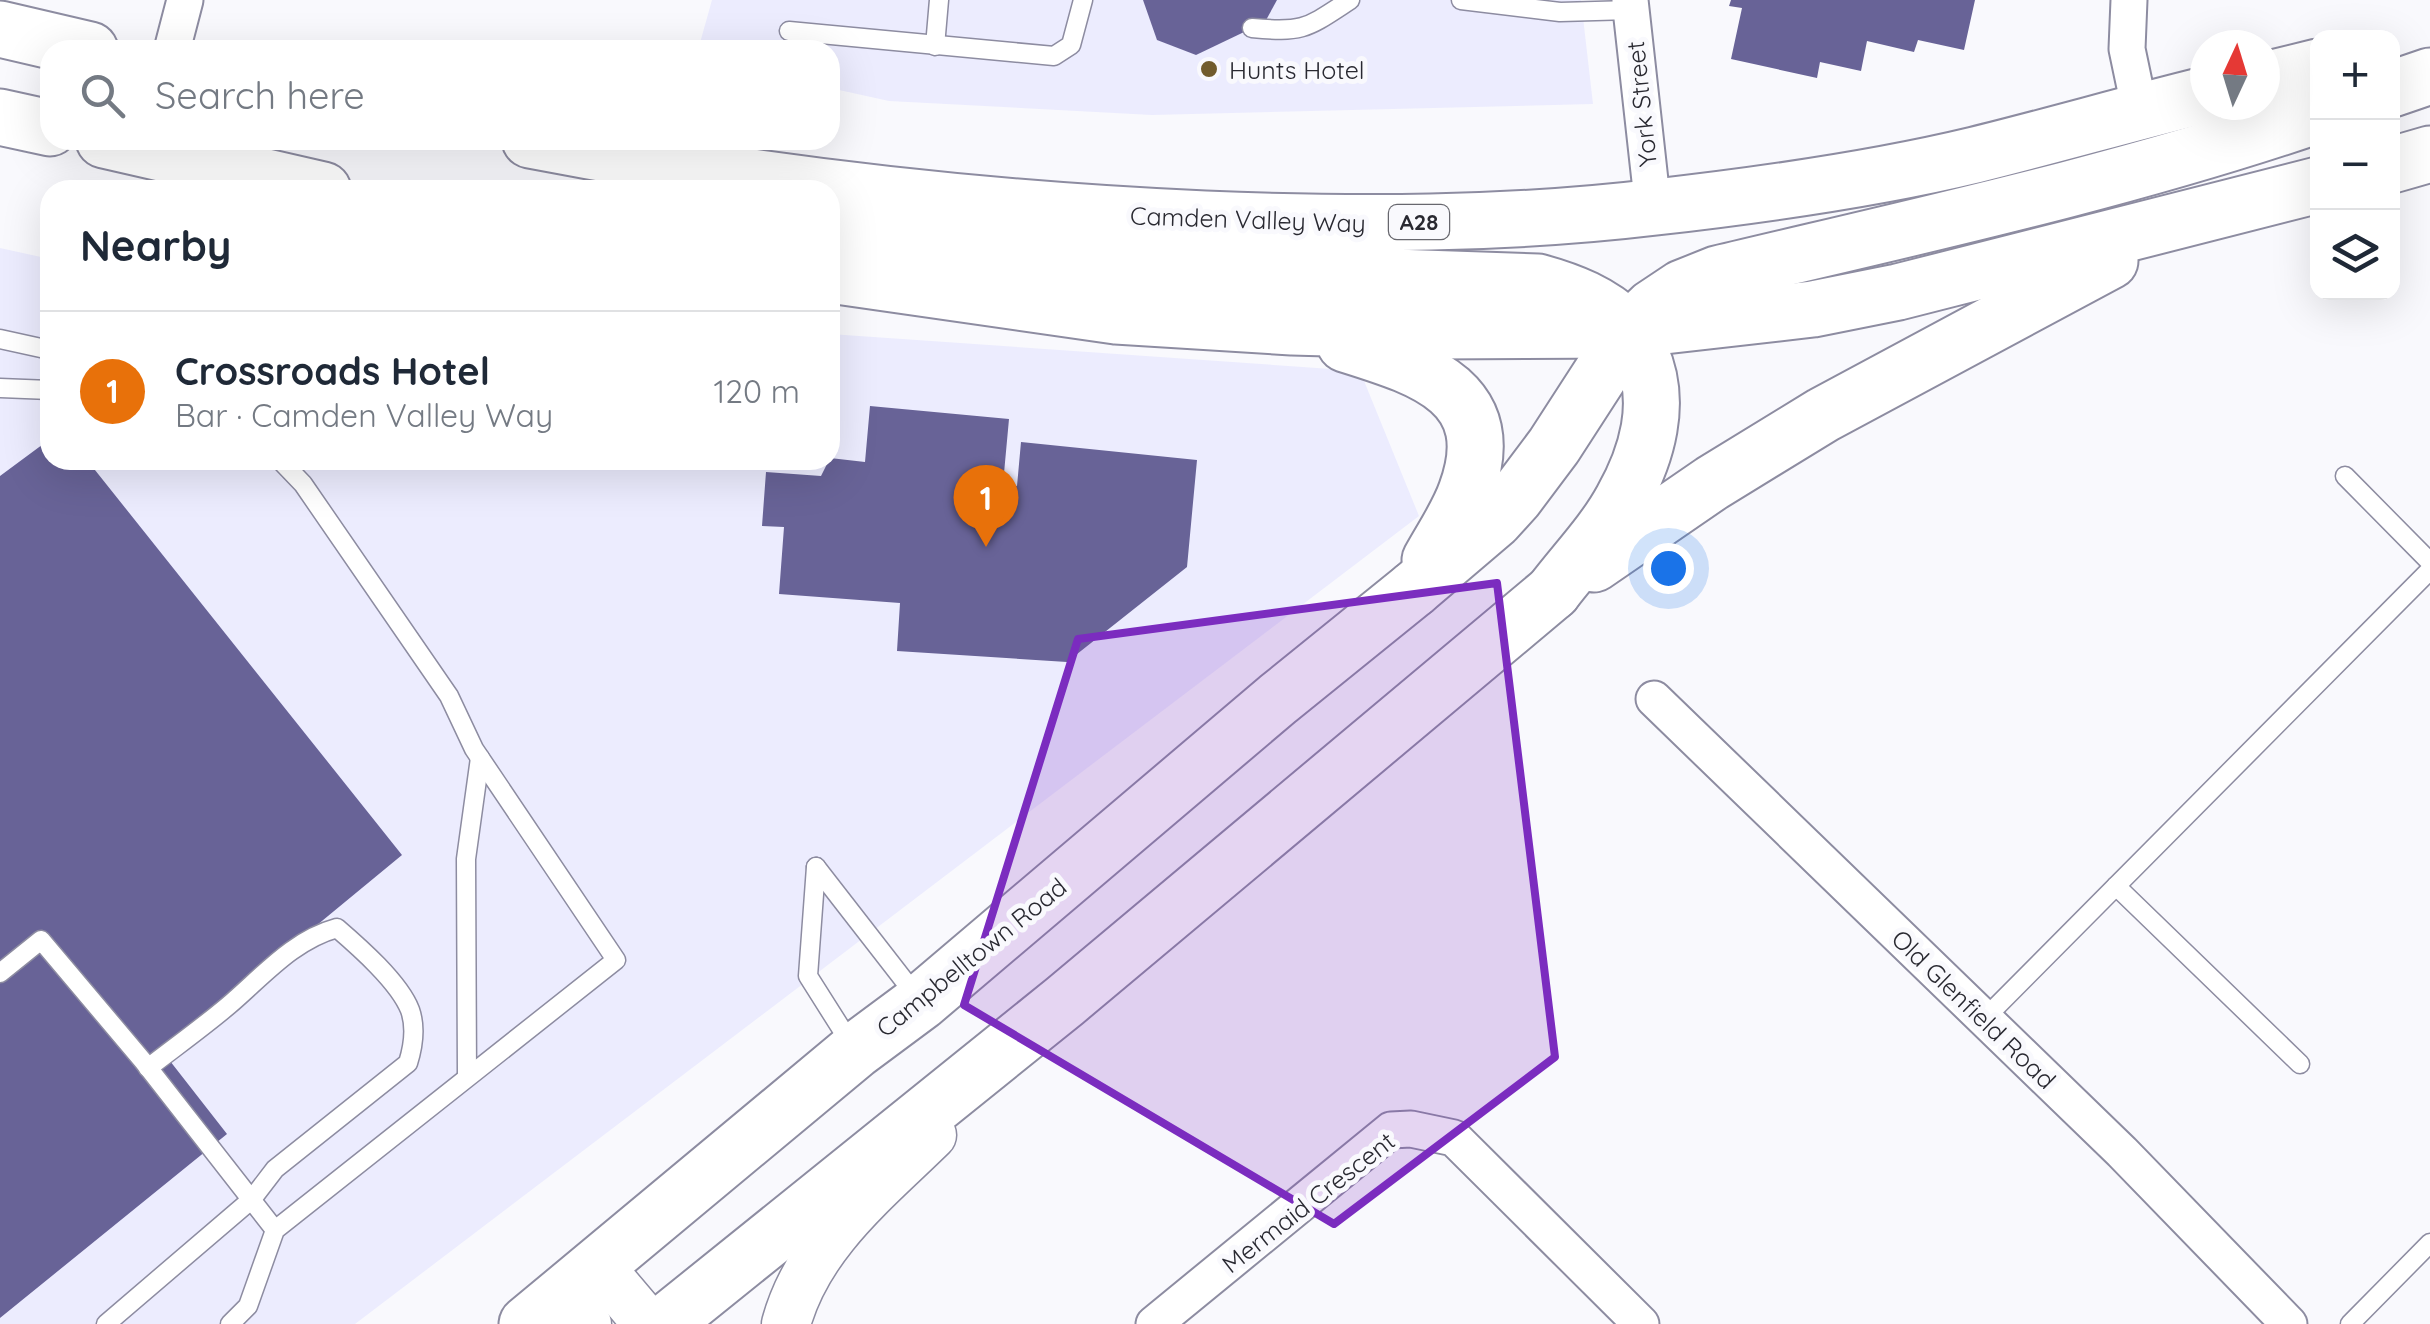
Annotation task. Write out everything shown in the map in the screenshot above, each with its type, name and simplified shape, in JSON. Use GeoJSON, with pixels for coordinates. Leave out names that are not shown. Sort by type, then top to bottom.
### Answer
{"type":"FeatureCollection","features":[{"type":"Feature","properties":{"kind":"main road"},"geometry":{"type":"LineString","coordinates":[[0,29],[47,40]]}},
{"type":"Feature","properties":{"kind":"main road"},"geometry":{"type":"LineString","coordinates":[[2400,46],[2430,39]]}},
{"type":"Feature","properties":{"kind":"main road"},"geometry":{"type":"LineString","coordinates":[[2280,76],[2310,69]]}},
{"type":"Feature","properties":{"kind":"main road"},"geometry":{"type":"LineString","coordinates":[[2400,86],[2430,76]]}},
{"type":"Feature","properties":{"kind":"main road","name":"A28"},"geometry":{"type":"LineString","coordinates":[[2140,111],[2190,99]]}},
{"type":"Feature","properties":{"kind":"main road","name":"Camden Valley Way"},"geometry":{"type":"LineString","coordinates":[[840,192],[1103,214],[1266,221],[1409,223],[1539,218],[1802,188],[1971,156],[2140,111]]}},
{"type":"Feature","properties":{"kind":"main road"},"geometry":{"type":"LineString","coordinates":[[0,117],[40,126]]}},
{"type":"Feature","properties":{"kind":"main road","name":"Campbelltown Road"},"geometry":{"type":"LineString","coordinates":[[568,1302],[856,1051],[921,1002],[1495,520],[1554,446],[1629,330],[1652,308],[1682,288],[1717,274],[2217,148],[2310,118]]}},
{"type":"Feature","properties":{"kind":"main road"},"geometry":{"type":"LineString","coordinates":[[162,150],[283,180]]}},
{"type":"Feature","properties":{"kind":"main road","name":"Camden Valley Way"},"geometry":{"type":"LineString","coordinates":[[574,150],[705,180]]}},
{"type":"Feature","properties":{"kind":"main road"},"geometry":{"type":"LineString","coordinates":[[2400,163],[2430,154]]}},
{"type":"Feature","properties":{"kind":"main road"},"geometry":{"type":"LineString","coordinates":[[840,276],[1116,316],[1433,330],[1629,330],[1813,309],[1898,292],[2310,187]]}},
{"type":"Feature","properties":{"kind":"main road"},"geometry":{"type":"LineString","coordinates":[[664,1324],[1065,1002],[1552,592],[1712,483],[1822,415],[2188,220]]}},
{"type":"Feature","properties":{"kind":"main road"},"geometry":{"type":"LineString","coordinates":[[840,232],[1019,258],[1158,269],[1538,282],[1574,292],[1629,330],[1646,364],[1652,393],[1650,431],[1620,504],[1552,592]]}},
{"type":"Feature","properties":{"kind":"main road"},"geometry":{"type":"LineString","coordinates":[[1292,326],[1394,359],[1432,376],[1458,395],[1474,428],[1475,463],[1466,494],[1414,589]]}},
{"type":"Feature","properties":{"kind":"main road"},"geometry":{"type":"LineString","coordinates":[[786,1324],[791,1306],[828,1238],[1065,1002]]}},
{"type":"Feature","properties":{"kind":"main road"},"geometry":{"type":"LineString","coordinates":[[568,1302],[648,1324]]}},
{"type":"Feature","properties":{"kind":"street"},"geometry":{"type":"LineString","coordinates":[[175,40],[185,0]]}},
{"type":"Feature","properties":{"kind":"street"},"geometry":{"type":"LineString","coordinates":[[2128,0],[2128,49],[2140,111]]}},
{"type":"Feature","properties":{"kind":"street","name":"York Street"},"geometry":{"type":"LineString","coordinates":[[1630,5],[1653,208]]}},
{"type":"Feature","properties":{"kind":"street","name":"Old Glenfield Road"},"geometry":{"type":"LineString","coordinates":[[1654,699],[2122,1152],[2289,1324]]}},
{"type":"Feature","properties":{"kind":"street","name":"Mermaid Crescent"},"geometry":{"type":"LineString","coordinates":[[1154,1324],[1391,1130],[1412,1129],[1454,1138],[1640,1324]]}},
{"type":"Feature","properties":{"kind":"lane"},"geometry":{"type":"LineString","coordinates":[[935,46],[939,0]]}},
{"type":"Feature","properties":{"kind":"lane"},"geometry":{"type":"LineString","coordinates":[[789,32],[1054,56],[1071,45],[1083,0]]}},
{"type":"Feature","properties":{"kind":"lane"},"geometry":{"type":"LineString","coordinates":[[1252,28],[1290,32],[1306,28],[1350,0]]}},
{"type":"Feature","properties":{"kind":"lane"},"geometry":{"type":"LineString","coordinates":[[1461,0],[1560,12],[1630,5]]}},
{"type":"Feature","properties":{"kind":"lane"},"geometry":{"type":"LineString","coordinates":[[0,339],[40,348]]}},
{"type":"Feature","properties":{"kind":"lane"},"geometry":{"type":"LineString","coordinates":[[0,388],[40,390]]}},
{"type":"Feature","properties":{"kind":"lane"},"geometry":{"type":"LineString","coordinates":[[230,1324],[248,1306],[275,1230],[616,960],[480,758],[449,696],[290,470]]}},
{"type":"Feature","properties":{"kind":"lane"},"geometry":{"type":"LineString","coordinates":[[2345,476],[2430,562]]}},
{"type":"Feature","properties":{"kind":"lane"},"geometry":{"type":"LineString","coordinates":[[1984,1018],[2430,570]]}},
{"type":"Feature","properties":{"kind":"lane"},"geometry":{"type":"LineString","coordinates":[[468,1077],[466,859],[480,758]]}},
{"type":"Feature","properties":{"kind":"lane"},"geometry":{"type":"LineString","coordinates":[[856,1051],[808,976],[816,868],[921,1002]]}},
{"type":"Feature","properties":{"kind":"lane"},"geometry":{"type":"LineString","coordinates":[[2116,886],[2300,1064]]}},
{"type":"Feature","properties":{"kind":"lane"},"geometry":{"type":"LineString","coordinates":[[106,1324],[252,1199],[275,1169],[408,1064],[414,1044],[410,1010],[396,989],[336,928],[313,934],[148,1068]]}},
{"type":"Feature","properties":{"kind":"lane"},"geometry":{"type":"LineString","coordinates":[[0,973],[41,940],[275,1230]]}},
{"type":"Feature","properties":{"kind":"lane"},"geometry":{"type":"LineString","coordinates":[[2350,1324],[2430,1243]]}},
{"type":"Feature","properties":{"kind":"highlighted area"},"geometry":{"type":"Polygon","coordinates":[[[1497,583],[1555,1057],[1334,1224],[964,1005],[1078,639],[1497,583]]]}},
{"type":"Feature","properties":{"kind":"shaded area","name":"Hunts Hotel"},"geometry":{"type":"Polygon","coordinates":[[[712,0],[1581,0],[1593,104],[1152,115],[889,101],[840,90],[840,40],[701,40],[712,0]]]}},
{"type":"Feature","properties":{"kind":"shaded area"},"geometry":{"type":"Polygon","coordinates":[[[0,248],[40,257],[40,470],[840,470],[840,335],[1360,371],[1419,516],[355,1324],[0,1324],[0,248]]]}},
{"type":"Feature","properties":{"kind":"building"},"geometry":{"type":"Polygon","coordinates":[[[1143,0],[1277,0],[1265,22],[1196,55],[1157,40],[1143,0]]]}},
{"type":"Feature","properties":{"kind":"building"},"geometry":{"type":"Polygon","coordinates":[[[1731,0],[1975,0],[1964,50],[1918,40],[1914,52],[1867,41],[1861,71],[1820,62],[1817,78],[1731,59],[1742,8],[1729,6],[1731,0]]]}},
{"type":"Feature","properties":{"kind":"building"},"geometry":{"type":"Polygon","coordinates":[[[870,406],[1009,419],[1003,484],[1017,486],[1021,442],[1197,460],[1187,567],[1067,662],[897,651],[900,603],[779,594],[784,527],[762,526],[766,472],[821,476],[824,470],[840,470],[840,459],[865,462],[870,406]]]}},
{"type":"Feature","properties":{"kind":"building"},"geometry":{"type":"Polygon","coordinates":[[[40,446],[40,470],[95,470],[402,855],[163,1052],[227,1134],[0,1318],[0,476],[40,446]]]}},
{"type":"Feature","properties":{"kind":"place","name":"Hunts Hotel"},"geometry":{"type":"Point","coordinates":[1209,69]}},
{"type":"Feature","properties":{"kind":"place","name":"Crossroads Hotel"},"geometry":{"type":"Point","coordinates":[986,547]}}]}
